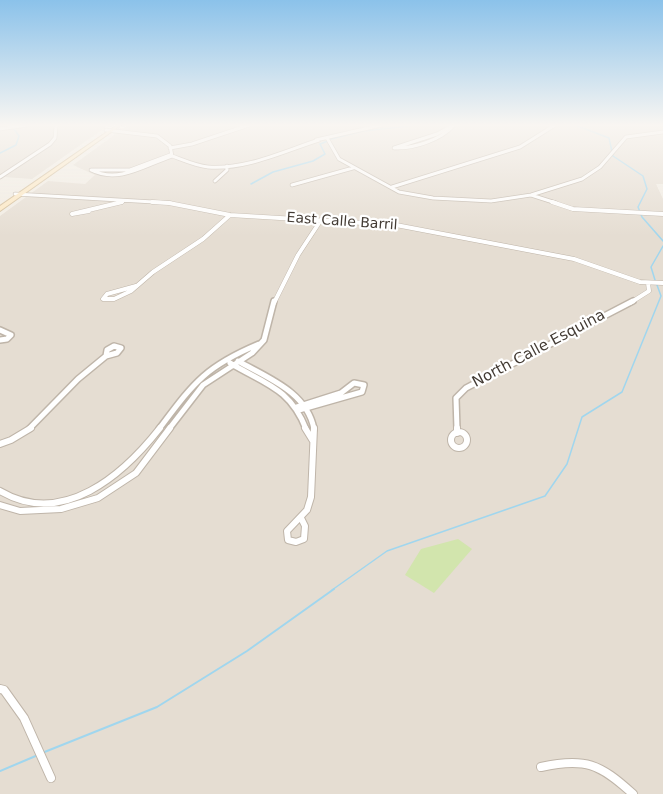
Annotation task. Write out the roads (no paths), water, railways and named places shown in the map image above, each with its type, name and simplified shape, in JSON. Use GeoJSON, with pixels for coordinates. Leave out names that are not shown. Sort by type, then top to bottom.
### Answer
{"type":"FeatureCollection","features":[{"type":"Feature","properties":{"kind":"main road"},"geometry":{"type":"LineString","coordinates":[[0,209],[63,162]]}},
{"type":"Feature","properties":{"kind":"main road"},"geometry":{"type":"LineString","coordinates":[[0,204],[18,194]]}},
{"type":"Feature","properties":{"kind":"street"},"geometry":{"type":"LineString","coordinates":[[0,177],[23,162]]}},
{"type":"Feature","properties":{"kind":"street"},"geometry":{"type":"LineString","coordinates":[[153,162],[123,172],[110,172],[97,168],[91,170],[100,174],[126,173],[155,162]]}},
{"type":"Feature","properties":{"kind":"street"},"geometry":{"type":"LineString","coordinates":[[189,162],[198,165],[227,165],[248,162]]}},
{"type":"Feature","properties":{"kind":"street"},"geometry":{"type":"LineString","coordinates":[[345,162],[353,168],[410,195],[465,201],[497,201],[531,195],[592,174],[604,162]]}},
{"type":"Feature","properties":{"kind":"street"},"geometry":{"type":"LineString","coordinates":[[392,187],[472,162]]}},
{"type":"Feature","properties":{"kind":"street"},"geometry":{"type":"LineString","coordinates":[[215,181],[227,165]]}},
{"type":"Feature","properties":{"kind":"street"},"geometry":{"type":"LineString","coordinates":[[292,184],[353,168]]}},
{"type":"Feature","properties":{"kind":"street","name":"East Calle Barril"},"geometry":{"type":"LineString","coordinates":[[18,194],[169,203],[231,216],[396,225],[574,259],[648,283],[663,283]]}},
{"type":"Feature","properties":{"kind":"street"},"geometry":{"type":"LineString","coordinates":[[531,195],[573,209],[663,214]]}},
{"type":"Feature","properties":{"kind":"street"},"geometry":{"type":"LineString","coordinates":[[89,211],[127,201]]}},
{"type":"Feature","properties":{"kind":"street"},"geometry":{"type":"LineString","coordinates":[[136,286],[107,294],[103,299],[118,298],[136,286],[203,239],[231,216]]}},
{"type":"Feature","properties":{"kind":"street"},"geometry":{"type":"LineString","coordinates":[[0,505],[20,511],[61,509],[98,498],[136,472],[203,385],[252,353],[267,335],[273,303],[282,282],[321,220]]}},
{"type":"Feature","properties":{"kind":"street","name":"North Calle Esquina"},"geometry":{"type":"LineString","coordinates":[[457,433],[456,398],[466,388],[645,295],[649,291],[648,283]]}},
{"type":"Feature","properties":{"kind":"street"},"geometry":{"type":"LineString","coordinates":[[0,330],[11,335],[7,339],[0,340]]}},
{"type":"Feature","properties":{"kind":"street"},"geometry":{"type":"LineString","coordinates":[[0,490],[11,498],[21,501],[45,502],[62,500],[94,490],[128,468],[195,382],[229,359],[261,343]]}},
{"type":"Feature","properties":{"kind":"street"},"geometry":{"type":"LineString","coordinates":[[0,444],[14,441],[31,428],[76,380],[106,356]]}},
{"type":"Feature","properties":{"kind":"street"},"geometry":{"type":"LineString","coordinates":[[229,359],[282,392],[298,409],[303,418],[306,433],[313,441]]}},
{"type":"Feature","properties":{"kind":"street"},"geometry":{"type":"LineString","coordinates":[[235,363],[288,389],[306,406],[314,424],[311,498],[301,518]]}},
{"type":"Feature","properties":{"kind":"street"},"geometry":{"type":"LineString","coordinates":[[298,409],[340,393],[354,383],[364,386],[362,392],[352,396],[306,406]]}},
{"type":"Feature","properties":{"kind":"street"},"geometry":{"type":"LineString","coordinates":[[0,689],[4,690],[24,718],[51,778]]}},
{"type":"Feature","properties":{"kind":"street"},"geometry":{"type":"LineString","coordinates":[[541,767],[568,760],[601,767],[633,794]]}},
{"type":"Feature","properties":{"kind":"waterway"},"geometry":{"type":"LineString","coordinates":[[251,184],[273,172],[309,162]]}},
{"type":"Feature","properties":{"kind":"waterway"},"geometry":{"type":"LineString","coordinates":[[622,162],[643,176],[647,189],[638,207],[642,217],[663,241]]}},
{"type":"Feature","properties":{"kind":"waterway"},"geometry":{"type":"LineString","coordinates":[[655,280],[651,267],[663,246]]}},
{"type":"Feature","properties":{"kind":"waterway"},"geometry":{"type":"LineString","coordinates":[[332,590],[387,551],[545,496],[567,464],[582,417],[622,392],[661,296],[657,285]]}},
{"type":"Feature","properties":{"kind":"waterway"},"geometry":{"type":"LineString","coordinates":[[42,753],[157,707],[247,651],[334,589]]}},
{"type":"Feature","properties":{"kind":"waterway"},"geometry":{"type":"LineString","coordinates":[[0,771],[38,755]]}}]}
